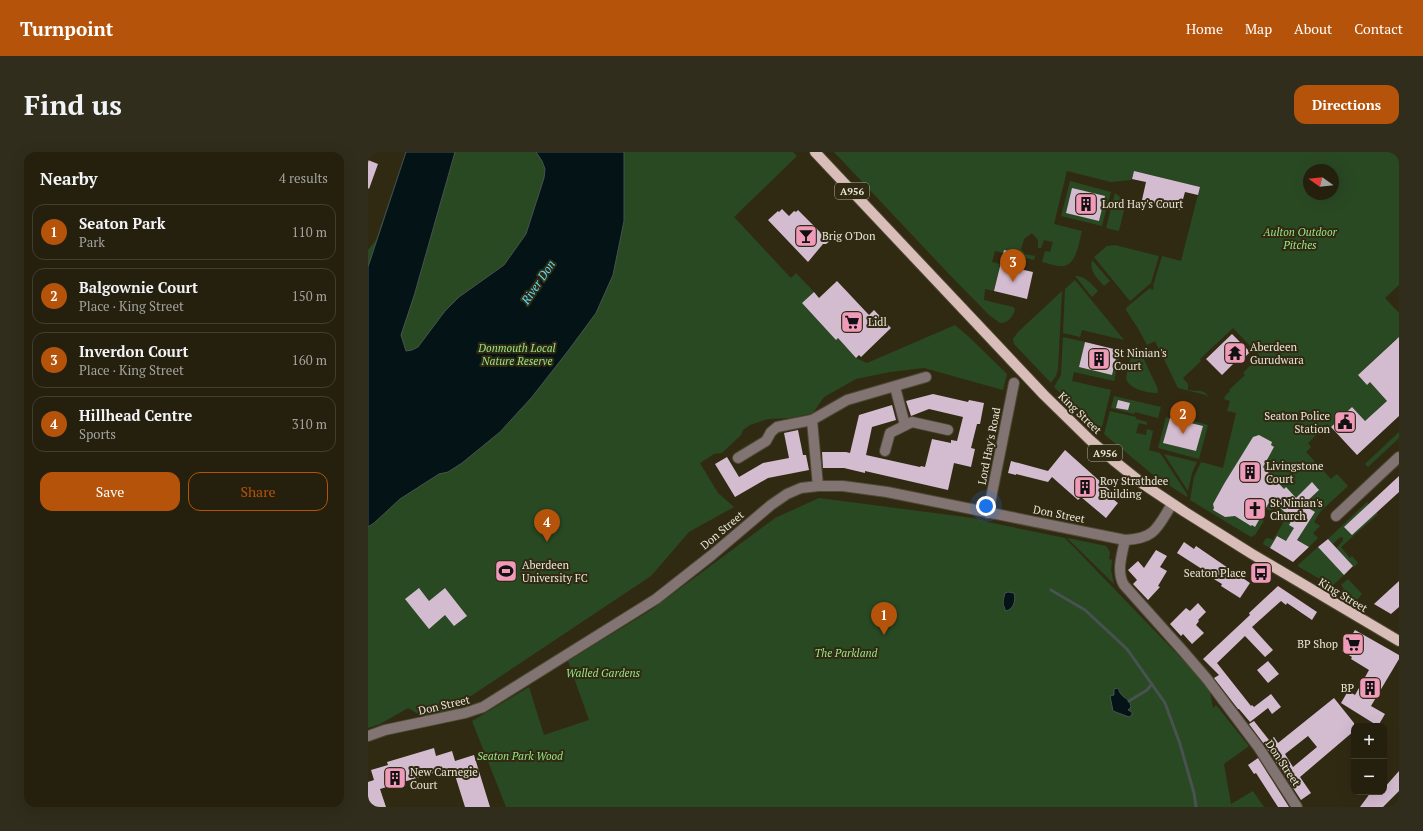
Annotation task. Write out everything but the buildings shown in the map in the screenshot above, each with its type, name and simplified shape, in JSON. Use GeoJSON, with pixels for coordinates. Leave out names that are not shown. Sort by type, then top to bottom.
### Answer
{"type":"FeatureCollection","features":[{"type":"Feature","properties":{"kind":"main road","name":"King Street"},"geometry":{"type":"LineString","coordinates":[[815,152],[1055,406],[1113,460],[1143,484],[1172,504],[1399,642]]}},
{"type":"Feature","properties":{"kind":"street"},"geometry":{"type":"LineString","coordinates":[[738,458],[766,441],[771,432],[777,428],[812,420],[847,400],[926,377]]}},
{"type":"Feature","properties":{"kind":"street","name":"Lord Hay's Road"},"geometry":{"type":"LineString","coordinates":[[988,513],[1014,383]]}},
{"type":"Feature","properties":{"kind":"street"},"geometry":{"type":"LineString","coordinates":[[895,387],[905,425]]}},
{"type":"Feature","properties":{"kind":"street"},"geometry":{"type":"LineString","coordinates":[[812,420],[818,486]]}},
{"type":"Feature","properties":{"kind":"street"},"geometry":{"type":"LineString","coordinates":[[885,452],[890,433],[905,425],[914,422],[948,430]]}},
{"type":"Feature","properties":{"kind":"street"},"geometry":{"type":"LineString","coordinates":[[1336,516],[1399,456]]}},
{"type":"Feature","properties":{"kind":"street","name":"Don Street"},"geometry":{"type":"LineString","coordinates":[[368,736],[384,730],[466,713],[483,707],[656,599],[771,505],[787,494],[801,488],[843,486],[887,492],[1125,540],[1139,539],[1152,533],[1157,528],[1172,504]]}},
{"type":"Feature","properties":{"kind":"street","name":"Don Street"},"geometry":{"type":"LineString","coordinates":[[1125,540],[1120,568],[1121,578],[1124,585],[1183,651],[1214,689],[1259,748],[1297,807]]}},
{"type":"Feature","properties":{"kind":"green space"},"geometry":{"type":"Polygon","coordinates":[[[406,152],[793,152],[797,156],[734,217],[791,278],[796,273],[814,292],[802,303],[856,358],[867,363],[955,325],[1007,374],[1003,390],[924,368],[890,372],[856,379],[824,397],[813,413],[791,418],[768,419],[750,425],[743,430],[741,435],[722,453],[714,454],[700,463],[718,493],[734,507],[689,532],[651,576],[465,700],[455,711],[425,718],[408,708],[380,724],[368,728],[368,250],[376,240],[406,152]]]}},
{"type":"Feature","properties":{"kind":"green space","name":"Aulton Outdoor Pitches"},"geometry":{"type":"Polygon","coordinates":[[[834,152],[1399,152],[1399,285],[1385,298],[1399,313],[1399,342],[1396,339],[1358,375],[1367,385],[1370,382],[1387,401],[1365,421],[1352,407],[1331,427],[1327,424],[1308,443],[1311,447],[1306,452],[1331,479],[1337,474],[1348,486],[1320,512],[1314,522],[1320,526],[1313,533],[1318,538],[1309,547],[1290,535],[1286,541],[1278,536],[1270,548],[1263,544],[1265,539],[1268,538],[1273,540],[1286,518],[1288,519],[1292,513],[1289,512],[1284,517],[1275,508],[1270,511],[1264,507],[1258,517],[1264,521],[1255,535],[1251,537],[1190,500],[1194,477],[1201,462],[1223,468],[1236,413],[1227,411],[1230,401],[1224,399],[1230,391],[1229,390],[1245,375],[1243,373],[1260,356],[1233,328],[1200,359],[1201,361],[1183,378],[1188,384],[1188,390],[1203,392],[1207,395],[1209,398],[1206,395],[1178,388],[1155,341],[1147,345],[1126,310],[1127,307],[1150,288],[1152,290],[1154,288],[1153,286],[1162,256],[1181,261],[1200,187],[1134,171],[1131,180],[1111,182],[1067,171],[1054,224],[1082,231],[1075,257],[1064,266],[1042,262],[1045,251],[1050,252],[1053,242],[1044,240],[1041,248],[1038,248],[1038,240],[1032,233],[1024,239],[1021,249],[1025,254],[1035,256],[1034,260],[1013,255],[1013,252],[1004,250],[1003,253],[995,251],[992,262],[1000,264],[994,291],[985,289],[984,300],[1013,307],[1015,309],[1013,315],[1008,321],[1005,322],[1000,323],[989,315],[834,152]]]}},
{"type":"Feature","properties":{"kind":"green space"},"geometry":{"type":"Polygon","coordinates":[[[1070,181],[1111,192],[1102,226],[1061,216],[1070,181]]]}},
{"type":"Feature","properties":{"kind":"green space"},"geometry":{"type":"Polygon","coordinates":[[[1115,193],[1126,202],[1119,231],[1106,228],[1115,193]]]}},
{"type":"Feature","properties":{"kind":"green space"},"geometry":{"type":"Polygon","coordinates":[[[1115,245],[1159,256],[1151,283],[1130,301],[1094,257],[1107,246],[1115,245]]]}},
{"type":"Feature","properties":{"kind":"green space"},"geometry":{"type":"Polygon","coordinates":[[[1092,260],[1110,281],[1104,286],[1093,271],[1091,264],[1092,260]]]}},
{"type":"Feature","properties":{"kind":"green space"},"geometry":{"type":"Polygon","coordinates":[[[1075,276],[1082,277],[1091,283],[1098,291],[1092,297],[1075,276]]]}},
{"type":"Feature","properties":{"kind":"green space"},"geometry":{"type":"Polygon","coordinates":[[[1075,280],[1124,340],[1082,330],[1080,337],[1063,333],[1065,289],[1075,280]]]}},
{"type":"Feature","properties":{"kind":"green space"},"geometry":{"type":"Polygon","coordinates":[[[1062,291],[1058,369],[1056,376],[1051,383],[1014,344],[1013,339],[1018,332],[1062,291]]]}},
{"type":"Feature","properties":{"kind":"green space"},"geometry":{"type":"Polygon","coordinates":[[[1063,337],[1085,342],[1080,367],[1112,375],[1118,350],[1121,351],[1114,381],[1074,372],[1072,381],[1111,390],[1101,431],[1054,387],[1061,375],[1063,337]]]}},
{"type":"Feature","properties":{"kind":"green space"},"geometry":{"type":"Polygon","coordinates":[[[1136,346],[1139,349],[1156,385],[1158,390],[1157,393],[1138,390],[1127,381],[1126,377],[1133,349],[1136,346]]]}},
{"type":"Feature","properties":{"kind":"green space"},"geometry":{"type":"Polygon","coordinates":[[[1114,396],[1161,407],[1158,418],[1111,408],[1114,396]]]}},
{"type":"Feature","properties":{"kind":"green space"},"geometry":{"type":"Polygon","coordinates":[[[1110,411],[1136,417],[1136,419],[1147,422],[1147,425],[1139,423],[1136,433],[1146,435],[1147,429],[1153,431],[1149,450],[1160,453],[1187,494],[1187,497],[1152,474],[1104,434],[1110,411]]]}},
{"type":"Feature","properties":{"kind":"green space"},"geometry":{"type":"Polygon","coordinates":[[[1166,417],[1170,418],[1164,443],[1196,451],[1203,426],[1189,423],[1190,420],[1208,425],[1199,459],[1158,448],[1166,417]]]}},
{"type":"Feature","properties":{"kind":"green space"},"geometry":{"type":"Polygon","coordinates":[[[1399,432],[1399,438],[1368,467],[1365,464],[1399,432]]]}},
{"type":"Feature","properties":{"kind":"green space"},"geometry":{"type":"Polygon","coordinates":[[[1164,454],[1197,462],[1192,473],[1188,491],[1164,454]]]}},
{"type":"Feature","properties":{"kind":"green space"},"geometry":{"type":"Polygon","coordinates":[[[819,498],[973,518],[1065,538],[1209,687],[1213,708],[1216,705],[1249,746],[1224,764],[1231,804],[1253,791],[1264,807],[506,807],[472,721],[529,687],[544,735],[589,720],[568,661],[651,610],[775,518],[819,498]]]}},
{"type":"Feature","properties":{"kind":"green space"},"geometry":{"type":"Polygon","coordinates":[[[1367,502],[1378,514],[1341,547],[1350,558],[1352,556],[1358,563],[1354,567],[1336,548],[1343,541],[1343,537],[1339,538],[1333,544],[1328,539],[1367,502]]]}},
{"type":"Feature","properties":{"kind":"green space"},"geometry":{"type":"Polygon","coordinates":[[[1068,539],[1106,546],[1110,552],[1109,559],[1112,560],[1111,570],[1114,584],[1068,539]]]}},
{"type":"Feature","properties":{"kind":"green space"},"geometry":{"type":"Polygon","coordinates":[[[1318,547],[1344,575],[1332,586],[1298,565],[1318,547]]]}},
{"type":"Feature","properties":{"kind":"green space"},"geometry":{"type":"Polygon","coordinates":[[[1348,579],[1362,594],[1357,600],[1341,591],[1344,589],[1341,585],[1348,579]]]}},
{"type":"Feature","properties":{"kind":"water","name":"Donmouth Local Nature Reserve"},"geometry":{"type":"Polygon","coordinates":[[[406,152],[455,152],[414,296],[401,335],[406,351],[418,347],[445,311],[459,297],[504,265],[526,234],[544,178],[545,169],[536,152],[624,152],[624,221],[613,275],[596,313],[532,397],[500,432],[462,463],[448,472],[439,474],[400,499],[368,527],[368,267],[406,152]]]}},
{"type":"Feature","properties":{"kind":"water"},"geometry":{"type":"Polygon","coordinates":[[[1005,593],[1014,593],[1015,598],[1013,606],[1006,611],[1003,600],[1005,593]]]}},
{"type":"Feature","properties":{"kind":"water"},"geometry":{"type":"Polygon","coordinates":[[[1118,688],[1122,696],[1128,700],[1130,704],[1131,707],[1128,710],[1132,712],[1132,715],[1129,717],[1113,711],[1110,696],[1114,695],[1114,689],[1118,688]]]}},
{"type":"Feature","properties":{"kind":"waterway"},"geometry":{"type":"LineString","coordinates":[[1051,590],[1085,610],[1127,649],[1165,703],[1180,744],[1194,793],[1196,807]]}},
{"type":"Feature","properties":{"kind":"waterway"},"geometry":{"type":"LineString","coordinates":[[1129,701],[1147,690],[1152,684]]}},
{"type":"Feature","properties":{"kind":"place","name":"Lord Hay's Court"},"geometry":{"type":"Point","coordinates":[1086,204]}},
{"type":"Feature","properties":{"kind":"place","name":"Brig O'Don"},"geometry":{"type":"Point","coordinates":[806,236]}},
{"type":"Feature","properties":{"kind":"place","name":"Inverdon Court"},"geometry":{"type":"Point","coordinates":[1013,282]}},
{"type":"Feature","properties":{"kind":"place","name":"Lidl"},"geometry":{"type":"Point","coordinates":[852,322]}},
{"type":"Feature","properties":{"kind":"place","name":"Aberdeen Gurudwara"},"geometry":{"type":"Point","coordinates":[1235,353]}},
{"type":"Feature","properties":{"kind":"place","name":"St Ninian's Court"},"geometry":{"type":"Point","coordinates":[1099,359]}},
{"type":"Feature","properties":{"kind":"place","name":"Seaton Police Station"},"geometry":{"type":"Point","coordinates":[1345,422]}},
{"type":"Feature","properties":{"kind":"place","name":"Balgownie Court"},"geometry":{"type":"Point","coordinates":[1183,434]}},
{"type":"Feature","properties":{"kind":"place","name":"Livingstone Court"},"geometry":{"type":"Point","coordinates":[1250,472]}},
{"type":"Feature","properties":{"kind":"place","name":"Roy Strathdee Building"},"geometry":{"type":"Point","coordinates":[1085,487]}},
{"type":"Feature","properties":{"kind":"place","name":"St Ninian's Church"},"geometry":{"type":"Point","coordinates":[1255,509]}},
{"type":"Feature","properties":{"kind":"place","name":"Hillhead Centre"},"geometry":{"type":"Point","coordinates":[547,542]}},
{"type":"Feature","properties":{"kind":"place","name":"Aberdeen University FC"},"geometry":{"type":"Point","coordinates":[506,571]}},
{"type":"Feature","properties":{"kind":"place","name":"Seaton Place"},"geometry":{"type":"Point","coordinates":[1261,573]}},
{"type":"Feature","properties":{"kind":"place","name":"Seaton Park"},"geometry":{"type":"Point","coordinates":[884,635]}},
{"type":"Feature","properties":{"kind":"place","name":"BP Shop"},"geometry":{"type":"Point","coordinates":[1353,644]}},
{"type":"Feature","properties":{"kind":"place","name":"BP"},"geometry":{"type":"Point","coordinates":[1370,688]}},
{"type":"Feature","properties":{"kind":"place","name":"New Carnegie Court"},"geometry":{"type":"Point","coordinates":[395,778]}},
{"type":"Feature","properties":{"kind":"water label","name":"River Don"},"geometry":{"type":"Point","coordinates":[538,282]}},
{"type":"Feature","properties":{"kind":"park label","name":"The Parkland"},"geometry":{"type":"Point","coordinates":[846,653]}},
{"type":"Feature","properties":{"kind":"park label","name":"Walled Gardens"},"geometry":{"type":"Point","coordinates":[603,673]}},
{"type":"Feature","properties":{"kind":"park label","name":"Seaton Park Wood"},"geometry":{"type":"Point","coordinates":[520,756]}}]}
